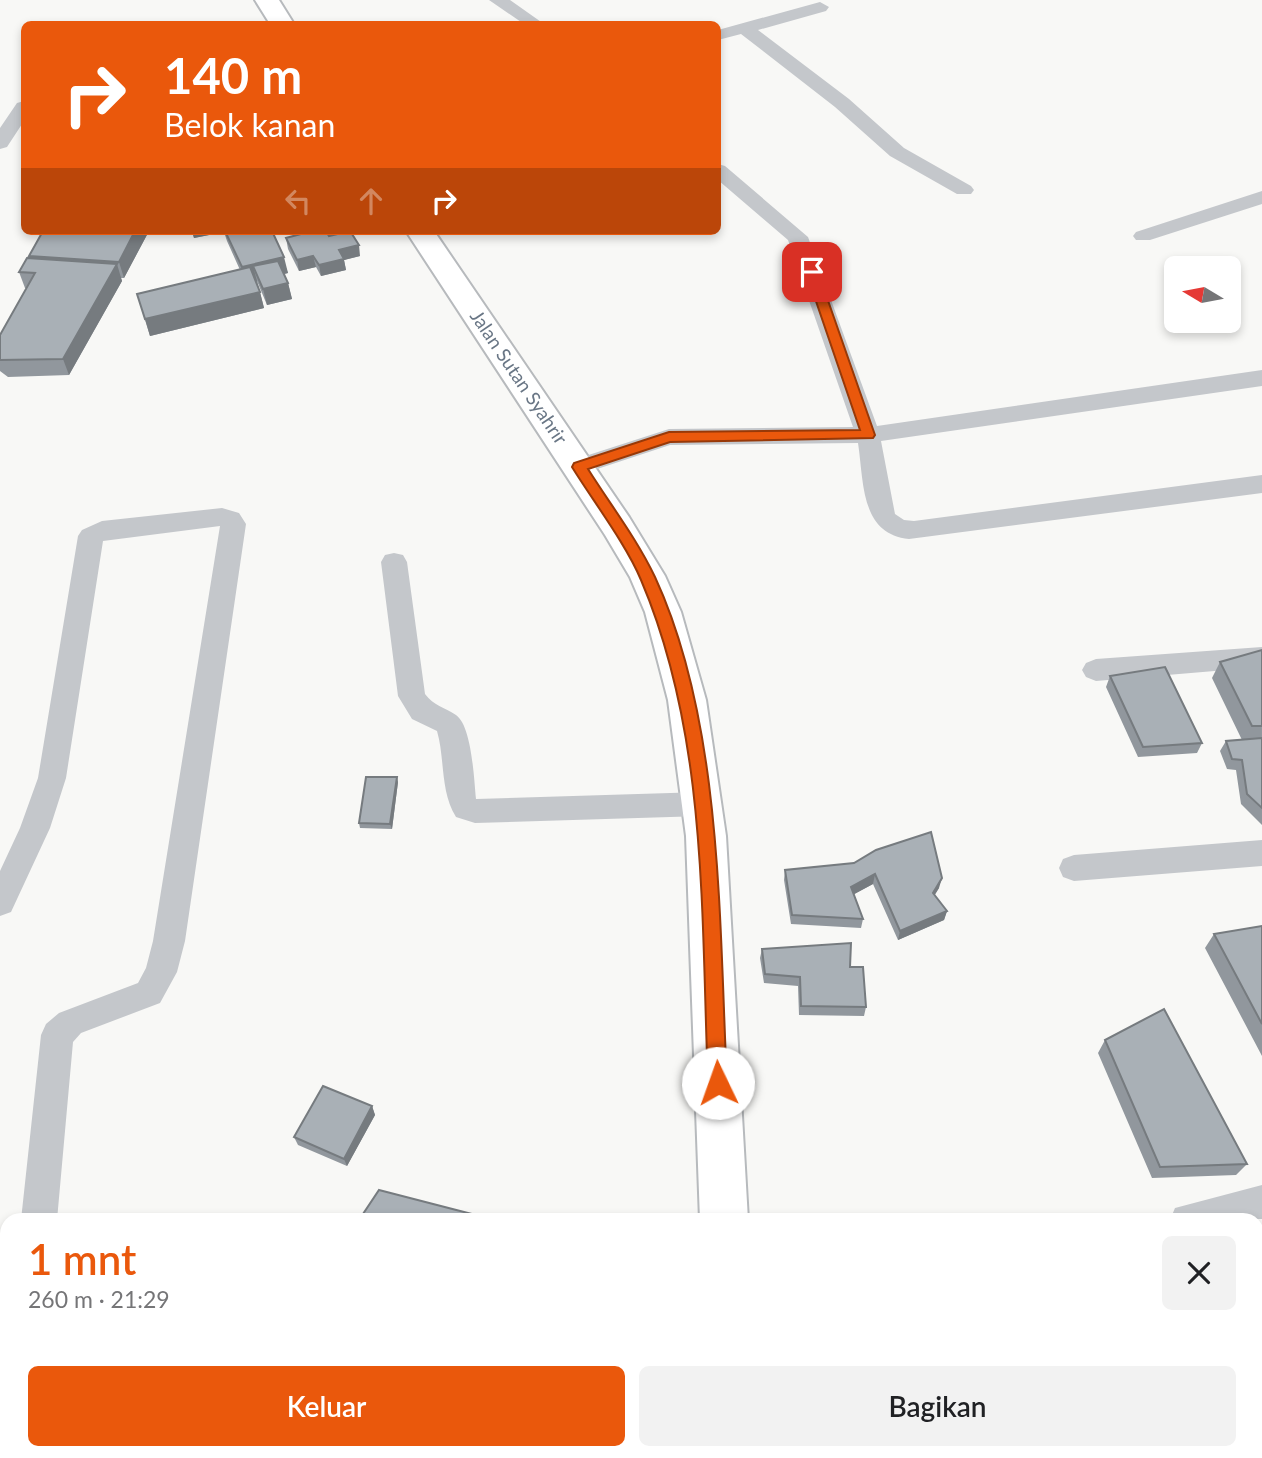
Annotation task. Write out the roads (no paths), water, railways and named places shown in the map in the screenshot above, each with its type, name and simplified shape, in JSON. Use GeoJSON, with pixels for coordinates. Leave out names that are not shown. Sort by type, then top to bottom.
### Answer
{"type":"FeatureCollection","features":[{"type":"Feature","properties":{"kind":"highway"},"geometry":{"type":"LineString","coordinates":[[267,0],[280,21]]}},
{"type":"Feature","properties":{"kind":"highway","name":"Jalan Sutan Syahrir"},"geometry":{"type":"LineString","coordinates":[[423,235],[579,467],[647,576],[663,612],[687,700],[703,804],[724,1213]]}},
{"type":"Feature","properties":{"kind":"street"},"geometry":{"type":"LineString","coordinates":[[498,0],[530,21]]}},
{"type":"Feature","properties":{"kind":"street"},"geometry":{"type":"LineString","coordinates":[[721,34],[820,7]]}},
{"type":"Feature","properties":{"kind":"street"},"geometry":{"type":"LineString","coordinates":[[744,29],[842,103],[897,152],[964,190]]}},
{"type":"Feature","properties":{"kind":"street"},"geometry":{"type":"LineString","coordinates":[[0,143],[21,112]]}},
{"type":"Feature","properties":{"kind":"street"},"geometry":{"type":"LineString","coordinates":[[721,172],[798,237],[868,435],[883,516],[890,525],[900,530],[1262,484]]}},
{"type":"Feature","properties":{"kind":"street"},"geometry":{"type":"LineString","coordinates":[[1143,236],[1262,197]]}},
{"type":"Feature","properties":{"kind":"street"},"geometry":{"type":"LineString","coordinates":[[579,467],[669,437],[868,435],[1262,378]]}},
{"type":"Feature","properties":{"kind":"street"},"geometry":{"type":"LineString","coordinates":[[0,903],[35,828],[52,778],[91,536],[102,530],[222,517],[230,519],[233,524],[231,538],[169,941],[161,972],[149,993],[70,1023],[57,1035],[40,1213]]}},
{"type":"Feature","properties":{"kind":"street"},"geometry":{"type":"LineString","coordinates":[[394,562],[412,696],[422,711],[449,724],[456,747],[462,802],[466,808],[475,811],[703,804]]}},
{"type":"Feature","properties":{"kind":"street"},"geometry":{"type":"LineString","coordinates":[[1096,670],[1262,657]]}},
{"type":"Feature","properties":{"kind":"street"},"geometry":{"type":"LineString","coordinates":[[1074,867],[1262,853]]}},
{"type":"Feature","properties":{"kind":"street"},"geometry":{"type":"LineString","coordinates":[[1217,1213],[1262,1202]]}}]}
